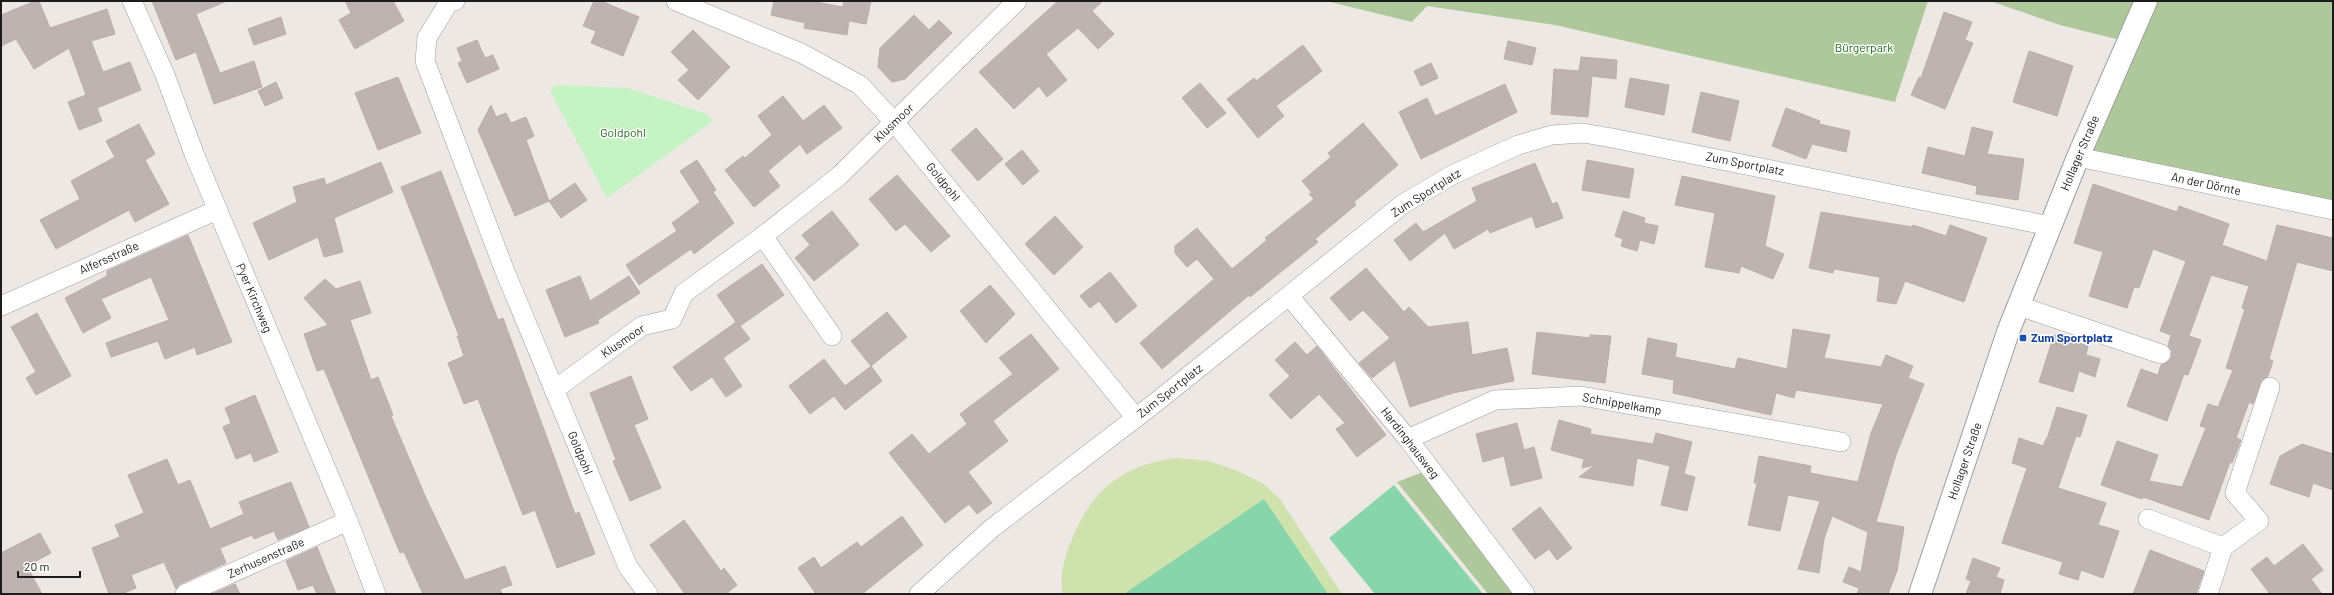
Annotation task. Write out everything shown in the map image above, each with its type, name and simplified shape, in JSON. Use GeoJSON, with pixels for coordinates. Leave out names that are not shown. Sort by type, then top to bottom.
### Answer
{"type":"FeatureCollection","features":[{"type":"Feature","properties":{"kind":"street","name":"Pyer Kirchweg"},"geometry":{"type":"LineString","coordinates":[[132,1],[165,75],[217,210],[348,521],[376,594]]}},
{"type":"Feature","properties":{"kind":"street","name":"Goldpohl"},"geometry":{"type":"LineString","coordinates":[[455,1],[449,2],[427,38],[425,61],[504,269],[628,567],[648,594]]}},
{"type":"Feature","properties":{"kind":"street","name":"Goldpohl"},"geometry":{"type":"LineString","coordinates":[[676,1],[801,53],[860,85],[895,123],[1136,418]]}},
{"type":"Feature","properties":{"kind":"street","name":"Klusmoor"},"geometry":{"type":"LineString","coordinates":[[554,390],[642,326],[672,319],[684,293],[763,236],[839,176],[895,123],[1018,1]]}},
{"type":"Feature","properties":{"kind":"street","name":"Hollager Straße"},"geometry":{"type":"LineString","coordinates":[[1920,594],[2019,306],[2078,157],[2146,1]]}},
{"type":"Feature","properties":{"kind":"street","name":"Zum Sportplatz"},"geometry":{"type":"LineString","coordinates":[[918,594],[991,529],[1290,297],[1403,204],[1452,175],[1518,145],[1552,135],[1583,134],[1612,138],[2050,226]]}},
{"type":"Feature","properties":{"kind":"street","name":"An der Dörnte"},"geometry":{"type":"LineString","coordinates":[[2078,157],[2333,210]]}},
{"type":"Feature","properties":{"kind":"street","name":"Alfersstraße"},"geometry":{"type":"LineString","coordinates":[[1,306],[217,210]]}},
{"type":"Feature","properties":{"kind":"street"},"geometry":{"type":"LineString","coordinates":[[763,236],[832,336]]}},
{"type":"Feature","properties":{"kind":"street","name":"Hardinghausweg"},"geometry":{"type":"LineString","coordinates":[[1290,297],[1408,439],[1525,594]]}},
{"type":"Feature","properties":{"kind":"street"},"geometry":{"type":"LineString","coordinates":[[2019,306],[2161,354]]}},
{"type":"Feature","properties":{"kind":"street"},"geometry":{"type":"LineString","coordinates":[[2208,594],[2224,547],[2260,521],[2235,492],[2270,387]]}},
{"type":"Feature","properties":{"kind":"street","name":"Schnippelkamp"},"geometry":{"type":"LineString","coordinates":[[1408,439],[1495,400],[1581,396],[1841,442]]}},
{"type":"Feature","properties":{"kind":"street"},"geometry":{"type":"LineString","coordinates":[[2148,519],[2224,547]]}},
{"type":"Feature","properties":{"kind":"street","name":"Zerhusenstraße"},"geometry":{"type":"LineString","coordinates":[[185,594],[348,521]]}},
{"type":"Feature","properties":{"kind":"green space","name":"Bürgerpark"},"geometry":{"type":"Polygon","coordinates":[[[1326,1],[1928,1],[1895,102],[1555,25],[1427,6],[1412,22],[1326,1]]]}},
{"type":"Feature","properties":{"kind":"green space"},"geometry":{"type":"Polygon","coordinates":[[[1990,1],[2333,1],[2333,210],[2078,157],[2128,42],[2060,25],[1990,1]]]}},
{"type":"Feature","properties":{"kind":"green space","name":"Goldpohl"},"geometry":{"type":"Polygon","coordinates":[[[555,85],[628,88],[707,114],[713,121],[607,198],[550,91],[555,85]]]}},
{"type":"Feature","properties":{"kind":"green space"},"geometry":{"type":"Polygon","coordinates":[[[1177,458],[1209,461],[1238,471],[1264,484],[1280,499],[1342,594],[1063,594],[1062,575],[1068,550],[1078,525],[1087,509],[1098,495],[1124,474],[1139,467],[1177,458]]]}},
{"type":"Feature","properties":{"kind":"green space"},"geometry":{"type":"Polygon","coordinates":[[[1431,469],[1525,594],[1488,594],[1397,482],[1431,469]]]}},
{"type":"Feature","properties":{"kind":"green space"},"geometry":{"type":"Polygon","coordinates":[[[1394,485],[1483,594],[1375,594],[1329,538],[1394,485]]]}},
{"type":"Feature","properties":{"kind":"green space"},"geometry":{"type":"Polygon","coordinates":[[[1264,499],[1328,594],[1124,594],[1264,499]]]}},
{"type":"Feature","properties":{"kind":"building"},"geometry":{"type":"Polygon","coordinates":[[[35,1],[39,1],[50,28],[107,9],[115,34],[91,41],[103,72],[130,62],[141,90],[97,108],[102,121],[79,130],[68,102],[86,95],[69,48],[34,69],[16,39],[1,46],[1,15],[35,1]]]}},
{"type":"Feature","properties":{"kind":"building"},"geometry":{"type":"Polygon","coordinates":[[[152,1],[227,1],[196,14],[220,73],[254,61],[262,87],[214,104],[196,52],[176,60],[152,1]]]}},
{"type":"Feature","properties":{"kind":"building"},"geometry":{"type":"Polygon","coordinates":[[[345,1],[393,1],[404,21],[355,49],[339,20],[351,13],[345,1]]]}},
{"type":"Feature","properties":{"kind":"building"},"geometry":{"type":"Polygon","coordinates":[[[594,1],[601,1],[639,17],[623,56],[591,43],[596,31],[583,26],[594,1]]]}},
{"type":"Feature","properties":{"kind":"building"},"geometry":{"type":"Polygon","coordinates":[[[774,1],[811,1],[843,7],[844,1],[871,1],[866,24],[849,21],[847,35],[804,28],[805,23],[771,15],[774,1]]]}},
{"type":"Feature","properties":{"kind":"building"},"geometry":{"type":"Polygon","coordinates":[[[1058,1],[1103,1],[1092,11],[1114,34],[1098,49],[1078,28],[1046,54],[1067,80],[1047,97],[1039,86],[1014,109],[979,72],[1058,1]]]}},
{"type":"Feature","properties":{"kind":"building"},"geometry":{"type":"Polygon","coordinates":[[[1944,12],[1972,22],[1965,40],[1973,43],[1945,109],[1911,95],[1919,77],[1921,78],[1944,12]]]}},
{"type":"Feature","properties":{"kind":"building"},"geometry":{"type":"Polygon","coordinates":[[[914,15],[929,30],[939,20],[952,33],[905,79],[892,82],[878,67],[880,48],[914,15]]]}},
{"type":"Feature","properties":{"kind":"building"},"geometry":{"type":"Polygon","coordinates":[[[281,17],[286,34],[254,45],[248,29],[281,17]]]}},
{"type":"Feature","properties":{"kind":"building"},"geometry":{"type":"Polygon","coordinates":[[[693,30],[730,67],[698,100],[678,80],[689,70],[671,52],[693,30]]]}},
{"type":"Feature","properties":{"kind":"building"},"geometry":{"type":"Polygon","coordinates":[[[477,40],[485,58],[493,55],[499,69],[467,83],[458,63],[462,61],[457,48],[477,40]]]}},
{"type":"Feature","properties":{"kind":"building"},"geometry":{"type":"Polygon","coordinates":[[[1508,41],[1536,48],[1532,65],[1504,59],[1508,41]]]}},
{"type":"Feature","properties":{"kind":"building"},"geometry":{"type":"Polygon","coordinates":[[[1303,45],[1322,71],[1276,106],[1284,116],[1258,138],[1227,99],[1254,78],[1256,81],[1303,45]]]}},
{"type":"Feature","properties":{"kind":"building"},"geometry":{"type":"Polygon","coordinates":[[[2029,51],[2073,66],[2057,116],[2013,102],[2029,51]]]}},
{"type":"Feature","properties":{"kind":"building"},"geometry":{"type":"Polygon","coordinates":[[[1581,57],[1617,60],[1616,79],[1592,76],[1588,117],[1551,114],[1554,69],[1579,71],[1581,57]]]}},
{"type":"Feature","properties":{"kind":"building"},"geometry":{"type":"Polygon","coordinates":[[[1431,63],[1438,78],[1421,86],[1414,71],[1431,63]]]}},
{"type":"Feature","properties":{"kind":"building"},"geometry":{"type":"Polygon","coordinates":[[[398,77],[421,133],[378,150],[355,93],[398,77]]]}},
{"type":"Feature","properties":{"kind":"building"},"geometry":{"type":"Polygon","coordinates":[[[1630,78],[1669,85],[1664,115],[1625,107],[1630,78]]]}},
{"type":"Feature","properties":{"kind":"building"},"geometry":{"type":"Polygon","coordinates":[[[276,82],[283,98],[265,106],[258,91],[276,82]]]}},
{"type":"Feature","properties":{"kind":"building"},"geometry":{"type":"Polygon","coordinates":[[[1200,83],[1226,113],[1207,128],[1182,98],[1200,83]]]}},
{"type":"Feature","properties":{"kind":"building"},"geometry":{"type":"Polygon","coordinates":[[[1505,84],[1517,112],[1421,159],[1399,112],[1427,98],[1435,116],[1505,84]]]}},
{"type":"Feature","properties":{"kind":"building"},"geometry":{"type":"Polygon","coordinates":[[[1701,92],[1739,101],[1730,141],[1692,132],[1701,92]]]}},
{"type":"Feature","properties":{"kind":"building"},"geometry":{"type":"Polygon","coordinates":[[[783,96],[803,121],[824,105],[842,128],[807,154],[800,144],[768,171],[780,186],[754,207],[725,170],[743,156],[745,158],[772,135],[758,116],[783,96]]]}},
{"type":"Feature","properties":{"kind":"building"},"geometry":{"type":"Polygon","coordinates":[[[491,105],[496,117],[506,113],[511,123],[526,117],[534,136],[526,140],[549,201],[515,216],[478,130],[491,105]]]}},
{"type":"Feature","properties":{"kind":"building"},"geometry":{"type":"Polygon","coordinates":[[[1786,108],[1820,121],[1819,124],[1850,131],[1846,152],[1812,144],[1806,159],[1772,146],[1786,108]]]}},
{"type":"Feature","properties":{"kind":"building"},"geometry":{"type":"Polygon","coordinates":[[[1363,123],[1398,165],[1354,202],[1356,205],[1315,239],[1318,242],[1250,297],[1249,295],[1162,369],[1140,343],[1214,279],[1197,259],[1187,267],[1175,253],[1175,246],[1197,228],[1232,269],[1267,240],[1265,238],[1314,199],[1309,194],[1312,193],[1302,181],[1331,157],[1328,153],[1363,123]]]}},
{"type":"Feature","properties":{"kind":"building"},"geometry":{"type":"Polygon","coordinates":[[[139,124],[155,154],[145,160],[169,204],[135,222],[129,210],[56,249],[40,220],[80,199],[71,181],[115,157],[106,141],[139,124]]]}},
{"type":"Feature","properties":{"kind":"building"},"geometry":{"type":"Polygon","coordinates":[[[1972,127],[1993,132],[1987,154],[2024,159],[2018,200],[1976,194],[1977,186],[1922,173],[1928,147],[1965,156],[1972,127]]]}},
{"type":"Feature","properties":{"kind":"building"},"geometry":{"type":"Polygon","coordinates":[[[976,128],[1003,159],[978,181],[951,150],[976,128]]]}},
{"type":"Feature","properties":{"kind":"building"},"geometry":{"type":"Polygon","coordinates":[[[1022,150],[1039,171],[1023,185],[1005,164],[1022,150]]]}},
{"type":"Feature","properties":{"kind":"building"},"geometry":{"type":"Polygon","coordinates":[[[697,160],[716,190],[713,192],[734,223],[694,254],[691,249],[639,285],[626,265],[677,231],[672,223],[700,202],[680,171],[697,160]]]}},
{"type":"Feature","properties":{"kind":"building"},"geometry":{"type":"Polygon","coordinates":[[[1587,160],[1634,169],[1629,198],[1582,190],[1587,160]]]}},
{"type":"Feature","properties":{"kind":"building"},"geometry":{"type":"Polygon","coordinates":[[[381,162],[393,192],[334,218],[343,252],[324,257],[318,237],[269,260],[253,223],[297,202],[293,187],[324,178],[326,185],[381,162]]]}},
{"type":"Feature","properties":{"kind":"building"},"geometry":{"type":"Polygon","coordinates":[[[1535,163],[1552,204],[1557,202],[1563,218],[1536,228],[1532,216],[1490,233],[1488,229],[1454,249],[1445,233],[1410,261],[1394,240],[1416,223],[1423,232],[1477,201],[1472,188],[1535,163]]]}},
{"type":"Feature","properties":{"kind":"building"},"geometry":{"type":"Polygon","coordinates":[[[441,171],[498,320],[503,318],[575,514],[579,512],[595,554],[557,568],[535,510],[523,515],[478,399],[464,404],[448,363],[464,356],[457,336],[459,336],[401,187],[441,171]]]}},
{"type":"Feature","properties":{"kind":"building"},"geometry":{"type":"Polygon","coordinates":[[[897,175],[950,236],[931,252],[905,224],[896,231],[869,199],[897,175]]]}},
{"type":"Feature","properties":{"kind":"building"},"geometry":{"type":"Polygon","coordinates":[[[1682,176],[1775,196],[1765,246],[1784,254],[1773,279],[1741,266],[1739,273],[1705,267],[1715,213],[1675,205],[1682,176]]]}},
{"type":"Feature","properties":{"kind":"building"},"geometry":{"type":"Polygon","coordinates":[[[575,183],[587,200],[561,218],[549,201],[575,183]]]}},
{"type":"Feature","properties":{"kind":"building"},"geometry":{"type":"Polygon","coordinates":[[[2093,184],[2177,212],[2179,206],[2229,224],[2222,245],[2267,261],[2277,225],[2333,238],[2333,271],[2297,262],[2269,359],[2273,361],[2268,376],[2260,384],[2253,404],[2249,402],[2236,438],[2241,440],[2232,463],[2230,462],[2209,520],[2143,497],[2142,499],[2101,485],[2117,441],[2158,455],[2149,481],[2182,487],[2206,428],[2200,426],[2208,404],[2218,407],[2233,370],[2226,368],[2245,309],[2242,308],[2249,286],[2211,275],[2189,336],[2201,340],[2188,375],[2184,374],[2167,421],[2127,406],[2141,369],[2158,375],[2161,365],[2168,362],[2171,358],[2172,351],[2168,346],[2171,335],[2160,331],[2186,261],[2153,249],[2139,288],[2134,287],[2127,308],[2089,296],[2103,252],[2074,243],[2093,184]]]}},
{"type":"Feature","properties":{"kind":"building"},"geometry":{"type":"Polygon","coordinates":[[[832,211],[859,245],[814,281],[795,258],[810,245],[802,235],[832,211]]]}},
{"type":"Feature","properties":{"kind":"building"},"geometry":{"type":"Polygon","coordinates":[[[1623,211],[1645,218],[1644,223],[1658,226],[1654,244],[1640,240],[1637,251],[1621,246],[1623,239],[1615,236],[1623,211]]]}},
{"type":"Feature","properties":{"kind":"building"},"geometry":{"type":"Polygon","coordinates":[[[1821,212],[1912,227],[1913,225],[1946,236],[1950,225],[1987,238],[1964,302],[1905,281],[1896,304],[1877,301],[1880,277],[1834,269],[1833,273],[1809,268],[1821,212]]]}},
{"type":"Feature","properties":{"kind":"building"},"geometry":{"type":"Polygon","coordinates":[[[1055,216],[1083,247],[1054,275],[1025,244],[1055,216]]]}},
{"type":"Feature","properties":{"kind":"building"},"geometry":{"type":"Polygon","coordinates":[[[188,235],[232,342],[197,355],[195,347],[165,359],[158,341],[111,357],[106,343],[169,320],[151,277],[101,299],[111,318],[83,333],[65,298],[107,276],[107,271],[188,235]]]}},
{"type":"Feature","properties":{"kind":"building"},"geometry":{"type":"Polygon","coordinates":[[[762,264],[784,295],[740,326],[750,339],[723,358],[742,386],[726,397],[712,377],[691,391],[673,367],[736,322],[717,295],[762,264]]]}},
{"type":"Feature","properties":{"kind":"building"},"geometry":{"type":"Polygon","coordinates":[[[1366,268],[1404,312],[1409,307],[1428,327],[1468,322],[1472,355],[1507,348],[1514,381],[1453,393],[1410,407],[1395,360],[1372,378],[1359,363],[1390,338],[1363,310],[1350,321],[1330,298],[1366,268]]]}},
{"type":"Feature","properties":{"kind":"building"},"geometry":{"type":"Polygon","coordinates":[[[1110,272],[1137,306],[1116,323],[1099,301],[1090,308],[1080,296],[1110,272]]]}},
{"type":"Feature","properties":{"kind":"building"},"geometry":{"type":"Polygon","coordinates":[[[580,276],[590,301],[629,276],[640,293],[598,320],[599,323],[565,337],[546,290],[580,276]]]}},
{"type":"Feature","properties":{"kind":"building"},"geometry":{"type":"Polygon","coordinates":[[[325,279],[336,289],[360,281],[371,313],[350,320],[371,380],[378,377],[393,415],[391,416],[426,498],[465,580],[505,566],[512,585],[500,589],[502,594],[423,594],[404,552],[400,553],[324,369],[317,371],[304,334],[328,325],[304,298],[325,279]]]}},
{"type":"Feature","properties":{"kind":"building"},"geometry":{"type":"Polygon","coordinates":[[[990,285],[1015,314],[986,343],[960,311],[990,285]]]}},
{"type":"Feature","properties":{"kind":"building"},"geometry":{"type":"Polygon","coordinates":[[[887,312],[907,337],[871,366],[851,341],[887,312]]]}},
{"type":"Feature","properties":{"kind":"building"},"geometry":{"type":"Polygon","coordinates":[[[37,313],[71,376],[36,395],[26,378],[36,372],[11,327],[37,313]]]}},
{"type":"Feature","properties":{"kind":"building"},"geometry":{"type":"Polygon","coordinates":[[[1793,329],[1830,335],[1824,358],[1881,367],[1886,355],[1913,366],[1908,378],[1924,384],[1896,455],[1876,522],[1904,527],[1897,571],[1888,594],[1857,594],[1859,588],[1843,582],[1849,567],[1861,572],[1868,532],[1832,516],[1824,539],[1819,573],[1798,569],[1820,501],[1788,495],[1780,531],[1748,525],[1757,483],[1754,483],[1759,456],[1811,466],[1810,473],[1858,482],[1871,433],[1883,404],[1796,390],[1794,398],[1776,393],[1771,415],[1673,393],[1674,380],[1642,374],[1648,338],[1677,344],[1675,357],[1735,369],[1738,358],[1787,369],[1793,329]]]}},
{"type":"Feature","properties":{"kind":"building"},"geometry":{"type":"Polygon","coordinates":[[[1537,332],[1590,338],[1590,335],[1611,336],[1605,383],[1532,374],[1537,332]]]}},
{"type":"Feature","properties":{"kind":"building"},"geometry":{"type":"Polygon","coordinates":[[[1031,334],[1059,369],[993,421],[1008,441],[968,472],[992,503],[977,514],[969,504],[945,523],[889,453],[912,434],[929,454],[967,424],[960,414],[1013,374],[999,358],[1031,334]]]}},
{"type":"Feature","properties":{"kind":"building"},"geometry":{"type":"Polygon","coordinates":[[[2054,335],[2088,346],[2086,355],[2100,359],[2095,377],[2079,371],[2073,392],[2039,382],[2054,335]]]}},
{"type":"Feature","properties":{"kind":"building"},"geometry":{"type":"Polygon","coordinates":[[[1295,342],[1307,355],[1317,346],[1386,435],[1357,457],[1336,429],[1345,423],[1319,394],[1291,419],[1269,395],[1290,376],[1275,360],[1295,342]]]}},
{"type":"Feature","properties":{"kind":"building"},"geometry":{"type":"Polygon","coordinates":[[[824,359],[845,386],[871,366],[882,381],[845,410],[834,396],[810,414],[789,386],[824,359]]]}},
{"type":"Feature","properties":{"kind":"building"},"geometry":{"type":"Polygon","coordinates":[[[631,376],[648,419],[634,425],[661,488],[630,501],[613,461],[616,460],[590,393],[631,376]]]}},
{"type":"Feature","properties":{"kind":"building"},"geometry":{"type":"Polygon","coordinates":[[[255,395],[278,452],[254,462],[251,453],[236,459],[223,427],[231,423],[225,408],[255,395]]]}},
{"type":"Feature","properties":{"kind":"building"},"geometry":{"type":"Polygon","coordinates":[[[2057,407],[2087,415],[2080,437],[2076,436],[2058,488],[2106,503],[2098,525],[2119,531],[2103,578],[2081,570],[2078,580],[2059,574],[2063,562],[2002,543],[2027,468],[2012,463],[2019,438],[2043,446],[2047,439],[2057,407]]]}},
{"type":"Feature","properties":{"kind":"building"},"geometry":{"type":"Polygon","coordinates":[[[1559,420],[1591,429],[1590,434],[1653,444],[1656,433],[1692,442],[1684,474],[1695,477],[1687,511],[1661,505],[1670,466],[1637,458],[1633,486],[1579,477],[1595,465],[1582,468],[1584,459],[1551,450],[1559,420]]]}},
{"type":"Feature","properties":{"kind":"building"},"geometry":{"type":"Polygon","coordinates":[[[1517,423],[1524,450],[1534,447],[1542,478],[1511,486],[1504,456],[1483,462],[1476,434],[1517,423]]]}},
{"type":"Feature","properties":{"kind":"building"},"geometry":{"type":"Polygon","coordinates":[[[2302,444],[2333,454],[2333,490],[2313,483],[2309,497],[2270,484],[2280,456],[2302,444]]]}},
{"type":"Feature","properties":{"kind":"building"},"geometry":{"type":"Polygon","coordinates":[[[167,459],[178,485],[190,480],[210,529],[244,514],[239,502],[291,482],[309,527],[278,540],[274,531],[254,539],[252,535],[220,548],[226,563],[180,584],[176,589],[164,562],[131,575],[136,588],[122,594],[109,594],[92,548],[120,537],[115,525],[144,513],[128,475],[167,459]]]}},
{"type":"Feature","properties":{"kind":"building"},"geometry":{"type":"Polygon","coordinates":[[[1540,507],[1572,548],[1557,560],[1549,549],[1535,559],[1512,529],[1540,507]]]}},
{"type":"Feature","properties":{"kind":"building"},"geometry":{"type":"Polygon","coordinates":[[[902,516],[923,545],[862,594],[816,594],[798,568],[814,557],[821,568],[857,542],[861,547],[902,516]]]}},
{"type":"Feature","properties":{"kind":"building"},"geometry":{"type":"Polygon","coordinates":[[[684,520],[721,571],[724,568],[737,585],[726,594],[685,594],[650,545],[684,520]]]}},
{"type":"Feature","properties":{"kind":"building"},"geometry":{"type":"Polygon","coordinates":[[[40,533],[51,553],[27,566],[42,594],[1,594],[1,553],[40,533]]]}},
{"type":"Feature","properties":{"kind":"building"},"geometry":{"type":"Polygon","coordinates":[[[2303,544],[2323,570],[2311,579],[2322,594],[2270,594],[2251,569],[2267,557],[2274,566],[2303,544]]]}},
{"type":"Feature","properties":{"kind":"building"},"geometry":{"type":"Polygon","coordinates":[[[317,547],[336,594],[317,594],[313,585],[298,590],[286,561],[317,547]]]}},
{"type":"Feature","properties":{"kind":"building"},"geometry":{"type":"Polygon","coordinates":[[[2150,550],[2204,571],[2196,594],[2133,594],[2150,550]]]}},
{"type":"Feature","properties":{"kind":"building"},"geometry":{"type":"Polygon","coordinates":[[[1973,558],[2000,568],[1996,577],[2004,580],[2000,594],[1966,594],[1971,581],[1966,579],[1973,558]]]}},
{"type":"Feature","properties":{"kind":"building"},"geometry":{"type":"Polygon","coordinates":[[[235,584],[240,594],[212,594],[235,584]]]}},
{"type":"Feature","properties":{"kind":"place","name":"Zum Sportplatz"},"geometry":{"type":"Point","coordinates":[2023,338]}}]}
